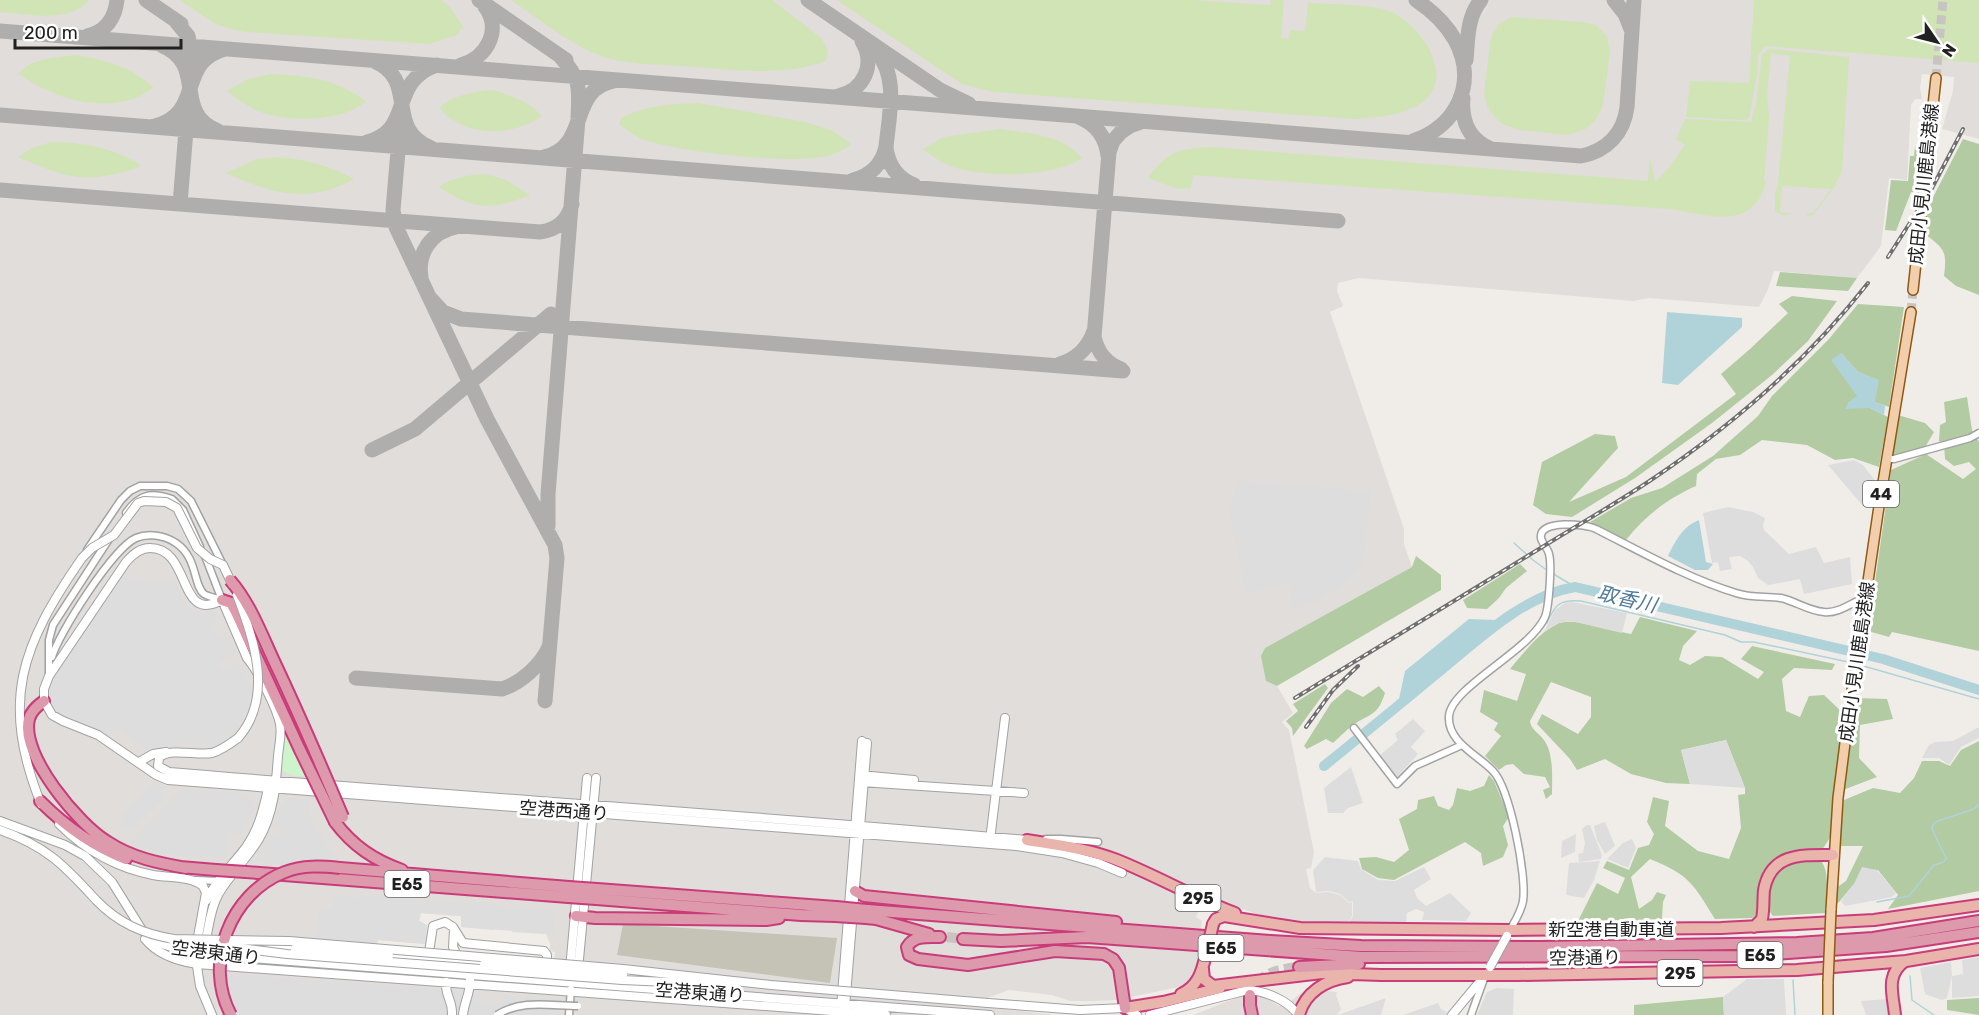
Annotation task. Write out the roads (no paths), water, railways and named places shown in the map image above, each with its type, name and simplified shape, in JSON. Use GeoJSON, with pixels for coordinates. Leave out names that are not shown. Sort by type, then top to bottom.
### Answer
{"type":"FeatureCollection","features":[{"type":"Feature","properties":{"kind":"highway"},"geometry":{"type":"LineString","coordinates":[[230,580],[242,593],[294,703],[339,819]]}},
{"type":"Feature","properties":{"kind":"highway"},"geometry":{"type":"LineString","coordinates":[[222,600],[231,603],[235,610],[300,750],[356,846],[394,867],[435,876]]}},
{"type":"Feature","properties":{"kind":"highway"},"geometry":{"type":"LineString","coordinates":[[44,701],[30,716],[31,745],[38,760],[77,818],[100,837],[129,853],[150,861],[186,868]]}},
{"type":"Feature","properties":{"kind":"highway"},"geometry":{"type":"LineString","coordinates":[[40,801],[101,853],[147,864],[186,868]]}},
{"type":"Feature","properties":{"kind":"highway","name":"295"},"geometry":{"type":"LineString","coordinates":[[1027,840],[1081,850],[1117,860],[1216,906],[1283,926]]}},
{"type":"Feature","properties":{"kind":"highway"},"geometry":{"type":"LineString","coordinates":[[1754,927],[1763,915],[1766,884],[1773,869],[1779,863],[1793,856],[1833,855]]}},
{"type":"Feature","properties":{"kind":"highway"},"geometry":{"type":"LineString","coordinates":[[231,1015],[220,984],[220,959],[225,935],[235,914],[258,888],[284,873],[312,866],[435,876]]}},
{"type":"Feature","properties":{"kind":"highway","name":"E65"},"geometry":{"type":"LineString","coordinates":[[186,868],[1241,939]]}},
{"type":"Feature","properties":{"kind":"highway","name":"E65"},"geometry":{"type":"LineString","coordinates":[[435,876],[568,892]]}},
{"type":"Feature","properties":{"kind":"highway"},"geometry":{"type":"LineString","coordinates":[[855,891],[864,896],[1162,927],[1241,939]]}},
{"type":"Feature","properties":{"kind":"highway","name":"E65"},"geometry":{"type":"LineString","coordinates":[[597,894],[801,915],[836,912]]}},
{"type":"Feature","properties":{"kind":"highway","name":"空港通り"},"geometry":{"type":"LineString","coordinates":[[1979,905],[1875,920],[1775,926],[1509,933],[1283,926],[1224,916],[1216,919],[1213,924],[1203,969],[1204,980],[1213,986],[1322,973],[1382,975],[1488,971],[1758,971],[1906,961],[1979,949]]}},
{"type":"Feature","properties":{"kind":"highway","name":"E65"},"geometry":{"type":"LineString","coordinates":[[866,914],[876,919],[944,937],[922,937],[912,940],[907,947],[909,955],[918,959],[968,965],[1055,951],[1104,954],[1113,959],[1119,968],[1125,1012]]}},
{"type":"Feature","properties":{"kind":"highway"},"geometry":{"type":"LineString","coordinates":[[580,917],[766,920],[801,915]]}},
{"type":"Feature","properties":{"kind":"highway"},"geometry":{"type":"LineString","coordinates":[[1763,915],[1775,926]]}},
{"type":"Feature","properties":{"kind":"highway","name":"新空港自動車道"},"geometry":{"type":"LineString","coordinates":[[1241,939],[1361,945],[1721,946],[1873,938],[1979,921]]}},
{"type":"Feature","properties":{"kind":"highway","name":"新空港自動車道"},"geometry":{"type":"LineString","coordinates":[[1479,956],[1758,955],[1886,946],[1979,932]]}},
{"type":"Feature","properties":{"kind":"highway","name":"E65"},"geometry":{"type":"LineString","coordinates":[[963,939],[1001,941],[1087,938],[1320,956],[1400,958],[1479,956]]}},
{"type":"Feature","properties":{"kind":"highway"},"geometry":{"type":"LineString","coordinates":[[1299,967],[1479,956]]}},
{"type":"Feature","properties":{"kind":"highway"},"geometry":{"type":"LineString","coordinates":[[1895,1015],[1892,976],[1896,969],[1906,961]]}},
{"type":"Feature","properties":{"kind":"highway"},"geometry":{"type":"LineString","coordinates":[[1875,964],[1892,976]]}},
{"type":"Feature","properties":{"kind":"highway","name":"295"},"geometry":{"type":"LineString","coordinates":[[1125,1012],[1184,993],[1195,984],[1203,969]]}},
{"type":"Feature","properties":{"kind":"highway"},"geometry":{"type":"LineString","coordinates":[[1298,1015],[1311,994],[1325,984],[1340,978],[1382,975]]}},
{"type":"Feature","properties":{"kind":"highway","name":"295"},"geometry":{"type":"LineString","coordinates":[[1125,1012],[1237,983]]}},
{"type":"Feature","properties":{"kind":"highway"},"geometry":{"type":"LineString","coordinates":[[1305,1015],[1311,1000],[1325,984]]}},
{"type":"Feature","properties":{"kind":"highway"},"geometry":{"type":"LineString","coordinates":[[1250,995],[1252,1015]]}},
{"type":"Feature","properties":{"kind":"main road","name":"成田小見川鹿島港線"},"geometry":{"type":"LineString","coordinates":[[1913,290],[1936,78]]}},
{"type":"Feature","properties":{"kind":"main road","name":"成田小見川鹿島港線"},"geometry":{"type":"LineString","coordinates":[[1828,1015],[1833,855],[1850,704],[1911,312]]}},
{"type":"Feature","properties":{"kind":"street"},"geometry":{"type":"LineString","coordinates":[[1887,459],[1971,438],[1979,433]]}},
{"type":"Feature","properties":{"kind":"street"},"geometry":{"type":"LineString","coordinates":[[24,642],[121,500],[130,491],[140,486],[167,486],[178,489],[191,501],[230,580],[248,625],[258,678],[254,711],[238,738],[225,747],[211,753],[153,754],[139,762]]}},
{"type":"Feature","properties":{"kind":"street"},"geometry":{"type":"LineString","coordinates":[[49,676],[49,640],[53,625],[134,502],[142,496],[167,498],[180,505],[204,554],[247,658],[278,718],[280,732],[268,820],[260,837],[228,880],[213,908],[204,954],[197,964]]}},
{"type":"Feature","properties":{"kind":"street"},"geometry":{"type":"LineString","coordinates":[[82,558],[92,548],[114,535],[138,503],[166,501],[177,508],[197,548],[207,557],[223,565]]}},
{"type":"Feature","properties":{"kind":"street"},"geometry":{"type":"LineString","coordinates":[[1471,1015],[1488,971],[1520,911],[1524,888],[1513,816],[1494,772],[1462,745],[1454,734],[1449,716],[1456,700],[1531,637],[1545,618],[1549,603],[1550,561],[1541,538],[1542,533],[1546,529],[1562,524],[1592,527],[1676,569],[1738,594],[1782,598],[1824,612],[1836,610],[1867,597]]}},
{"type":"Feature","properties":{"kind":"street"},"geometry":{"type":"LineString","coordinates":[[50,664],[53,650],[60,636],[115,554],[135,538],[149,535],[164,537],[177,544],[191,560],[202,591],[207,596],[222,600]]}},
{"type":"Feature","properties":{"kind":"street"},"geometry":{"type":"LineString","coordinates":[[222,600],[208,606],[198,604],[192,597],[175,562],[166,553],[148,548],[136,552],[126,561],[49,676],[44,689],[44,701],[48,711],[57,718],[89,730],[156,775],[168,780],[274,786]]}},
{"type":"Feature","properties":{"kind":"street"},"geometry":{"type":"LineString","coordinates":[[990,841],[1005,717]]}},
{"type":"Feature","properties":{"kind":"street"},"geometry":{"type":"LineString","coordinates":[[1354,728],[1397,784],[1415,766],[1462,745]]}},
{"type":"Feature","properties":{"kind":"street"},"geometry":{"type":"LineString","coordinates":[[843,1006],[865,742]]}},
{"type":"Feature","properties":{"kind":"street"},"geometry":{"type":"LineString","coordinates":[[167,752],[159,758],[158,762],[158,766],[164,771],[274,786]]}},
{"type":"Feature","properties":{"kind":"street"},"geometry":{"type":"LineString","coordinates":[[23,777],[40,801]]}},
{"type":"Feature","properties":{"kind":"street"},"geometry":{"type":"LineString","coordinates":[[569,1015],[580,917],[591,778]]}},
{"type":"Feature","properties":{"kind":"street"},"geometry":{"type":"LineString","coordinates":[[861,778],[996,788],[1024,793]]}},
{"type":"Feature","properties":{"kind":"street"},"geometry":{"type":"LineString","coordinates":[[203,913],[217,882],[254,835],[274,786]]}},
{"type":"Feature","properties":{"kind":"street","name":"空港西通り"},"geometry":{"type":"LineString","coordinates":[[274,786],[858,825],[990,841],[1062,853],[1098,863],[1122,873]]}},
{"type":"Feature","properties":{"kind":"street","name":"空港西通り"},"geometry":{"type":"LineString","coordinates":[[589,808],[857,835],[990,841],[1027,840]]}},
{"type":"Feature","properties":{"kind":"street"},"geometry":{"type":"LineString","coordinates":[[0,821],[65,845],[85,856],[112,882],[130,911]]}},
{"type":"Feature","properties":{"kind":"street"},"geometry":{"type":"LineString","coordinates":[[0,830],[26,840],[52,855],[112,915],[151,935],[171,939],[541,974],[696,980]]}},
{"type":"Feature","properties":{"kind":"street"},"geometry":{"type":"LineString","coordinates":[[843,1006],[855,891],[857,835]]}},
{"type":"Feature","properties":{"kind":"street"},"geometry":{"type":"LineString","coordinates":[[1027,840],[1061,839],[1098,842]]}},
{"type":"Feature","properties":{"kind":"street"},"geometry":{"type":"LineString","coordinates":[[101,853],[121,866],[149,875],[217,882],[228,880]]}},
{"type":"Feature","properties":{"kind":"street"},"geometry":{"type":"LineString","coordinates":[[193,880],[206,889],[195,953],[200,986],[212,1015]]}},
{"type":"Feature","properties":{"kind":"street","name":"空港東通り"},"geometry":{"type":"LineString","coordinates":[[130,911],[142,930],[154,941],[168,948],[195,953],[572,986],[990,1015]]}},
{"type":"Feature","properties":{"kind":"street","name":"空港東通り"},"geometry":{"type":"LineString","coordinates":[[130,911],[151,946],[174,959],[197,964],[471,984],[572,986]]}},
{"type":"Feature","properties":{"kind":"street"},"geometry":{"type":"LineString","coordinates":[[428,959],[433,926],[439,922],[445,922],[454,929],[462,943],[541,950],[546,953],[547,960],[544,964],[536,965],[458,957],[453,947],[454,929]]}},
{"type":"Feature","properties":{"kind":"street"},"geometry":{"type":"LineString","coordinates":[[220,943],[301,942],[696,980]]}},
{"type":"Feature","properties":{"kind":"street"},"geometry":{"type":"LineString","coordinates":[[220,943],[1125,1012],[1137,1015]]}},
{"type":"Feature","properties":{"kind":"street"},"geometry":{"type":"LineString","coordinates":[[1452,1015],[1488,971]]}},
{"type":"Feature","properties":{"kind":"street"},"geometry":{"type":"LineString","coordinates":[[463,1015],[464,1003],[470,994],[471,984],[471,980],[464,975]]}},
{"type":"Feature","properties":{"kind":"street"},"geometry":{"type":"LineString","coordinates":[[446,982],[446,993],[453,1005],[452,1015]]}},
{"type":"Feature","properties":{"kind":"street"},"geometry":{"type":"LineString","coordinates":[[1150,1015],[1248,990],[1276,997],[1295,1010],[1298,1015]]}},
{"type":"Feature","properties":{"kind":"street"},"geometry":{"type":"LineString","coordinates":[[496,1015],[525,1005],[578,1006]]}},
{"type":"Feature","properties":{"kind":"street","name":"空港東通り"},"geometry":{"type":"LineString","coordinates":[[843,1006],[886,1015]]}},
{"type":"Feature","properties":{"kind":"water"},"geometry":{"type":"Polygon","coordinates":[[[1667,312],[1742,318],[1742,327],[1678,385],[1662,383],[1667,312]]]}},
{"type":"Feature","properties":{"kind":"water"},"geometry":{"type":"Polygon","coordinates":[[[1841,353],[1858,372],[1879,380],[1875,402],[1885,406],[1884,415],[1870,408],[1845,409],[1848,403],[1857,396],[1831,360],[1841,353]]]}},
{"type":"Feature","properties":{"kind":"water"},"geometry":{"type":"Polygon","coordinates":[[[1699,520],[1706,562],[1713,564],[1708,570],[1695,570],[1668,556],[1684,530],[1699,520]]]}},
{"type":"Feature","properties":{"kind":"water"},"geometry":{"type":"Polygon","coordinates":[[[1469,619],[1496,620],[1399,699],[1405,671],[1469,619]]]}},
{"type":"Feature","properties":{"kind":"waterway"},"geometry":{"type":"LineString","coordinates":[[1514,543],[1548,571]]}},
{"type":"Feature","properties":{"kind":"waterway"},"geometry":{"type":"LineString","coordinates":[[1552,573],[1575,587]]}},
{"type":"Feature","properties":{"kind":"waterway","name":"取香川"},"geometry":{"type":"LineString","coordinates":[[1324,766],[1517,610],[1555,592],[1575,587],[1883,659],[1979,690]]}},
{"type":"Feature","properties":{"kind":"waterway"},"geometry":{"type":"LineString","coordinates":[[1547,623],[1559,604],[1581,601],[1725,635],[1741,642],[1754,642],[1853,663]]}},
{"type":"Feature","properties":{"kind":"waterway"},"geometry":{"type":"LineString","coordinates":[[1860,665],[1979,699]]}},
{"type":"Feature","properties":{"kind":"waterway"},"geometry":{"type":"LineString","coordinates":[[1877,902],[1909,896],[1934,865],[1944,862],[1946,858],[1933,831],[1932,827],[1935,822],[1974,809],[1979,804]]}},
{"type":"Feature","properties":{"kind":"waterway"},"geometry":{"type":"LineString","coordinates":[[1910,976],[1912,1000],[1934,1015]]}},
{"type":"Feature","properties":{"kind":"waterway"},"geometry":{"type":"LineString","coordinates":[[1793,980],[1795,1015]]}},
{"type":"Feature","properties":{"kind":"tunnel"},"geometry":{"type":"LineString","coordinates":[[1936,78],[1943,0]]}},
{"type":"Feature","properties":{"kind":"tunnel"},"geometry":{"type":"LineString","coordinates":[[1911,312],[1913,290]]}},
{"type":"Feature","properties":{"kind":"tunnel"},"geometry":{"type":"LineString","coordinates":[[947,937],[963,939]]}},
{"type":"Feature","properties":{"kind":"tunnel"},"geometry":{"type":"LineString","coordinates":[[1250,995],[1263,977],[1276,971],[1299,967]]}},
{"type":"Feature","properties":{"kind":"railway"},"geometry":{"type":"LineString","coordinates":[[1888,257],[1931,190],[1963,129]]}},
{"type":"Feature","properties":{"kind":"railway"},"geometry":{"type":"LineString","coordinates":[[1295,698],[1624,498],[1681,459],[1740,414],[1794,365],[1845,312],[1868,283]]}},
{"type":"Feature","properties":{"kind":"railway"},"geometry":{"type":"LineString","coordinates":[[1306,727],[1333,690],[1358,666]]}}]}
